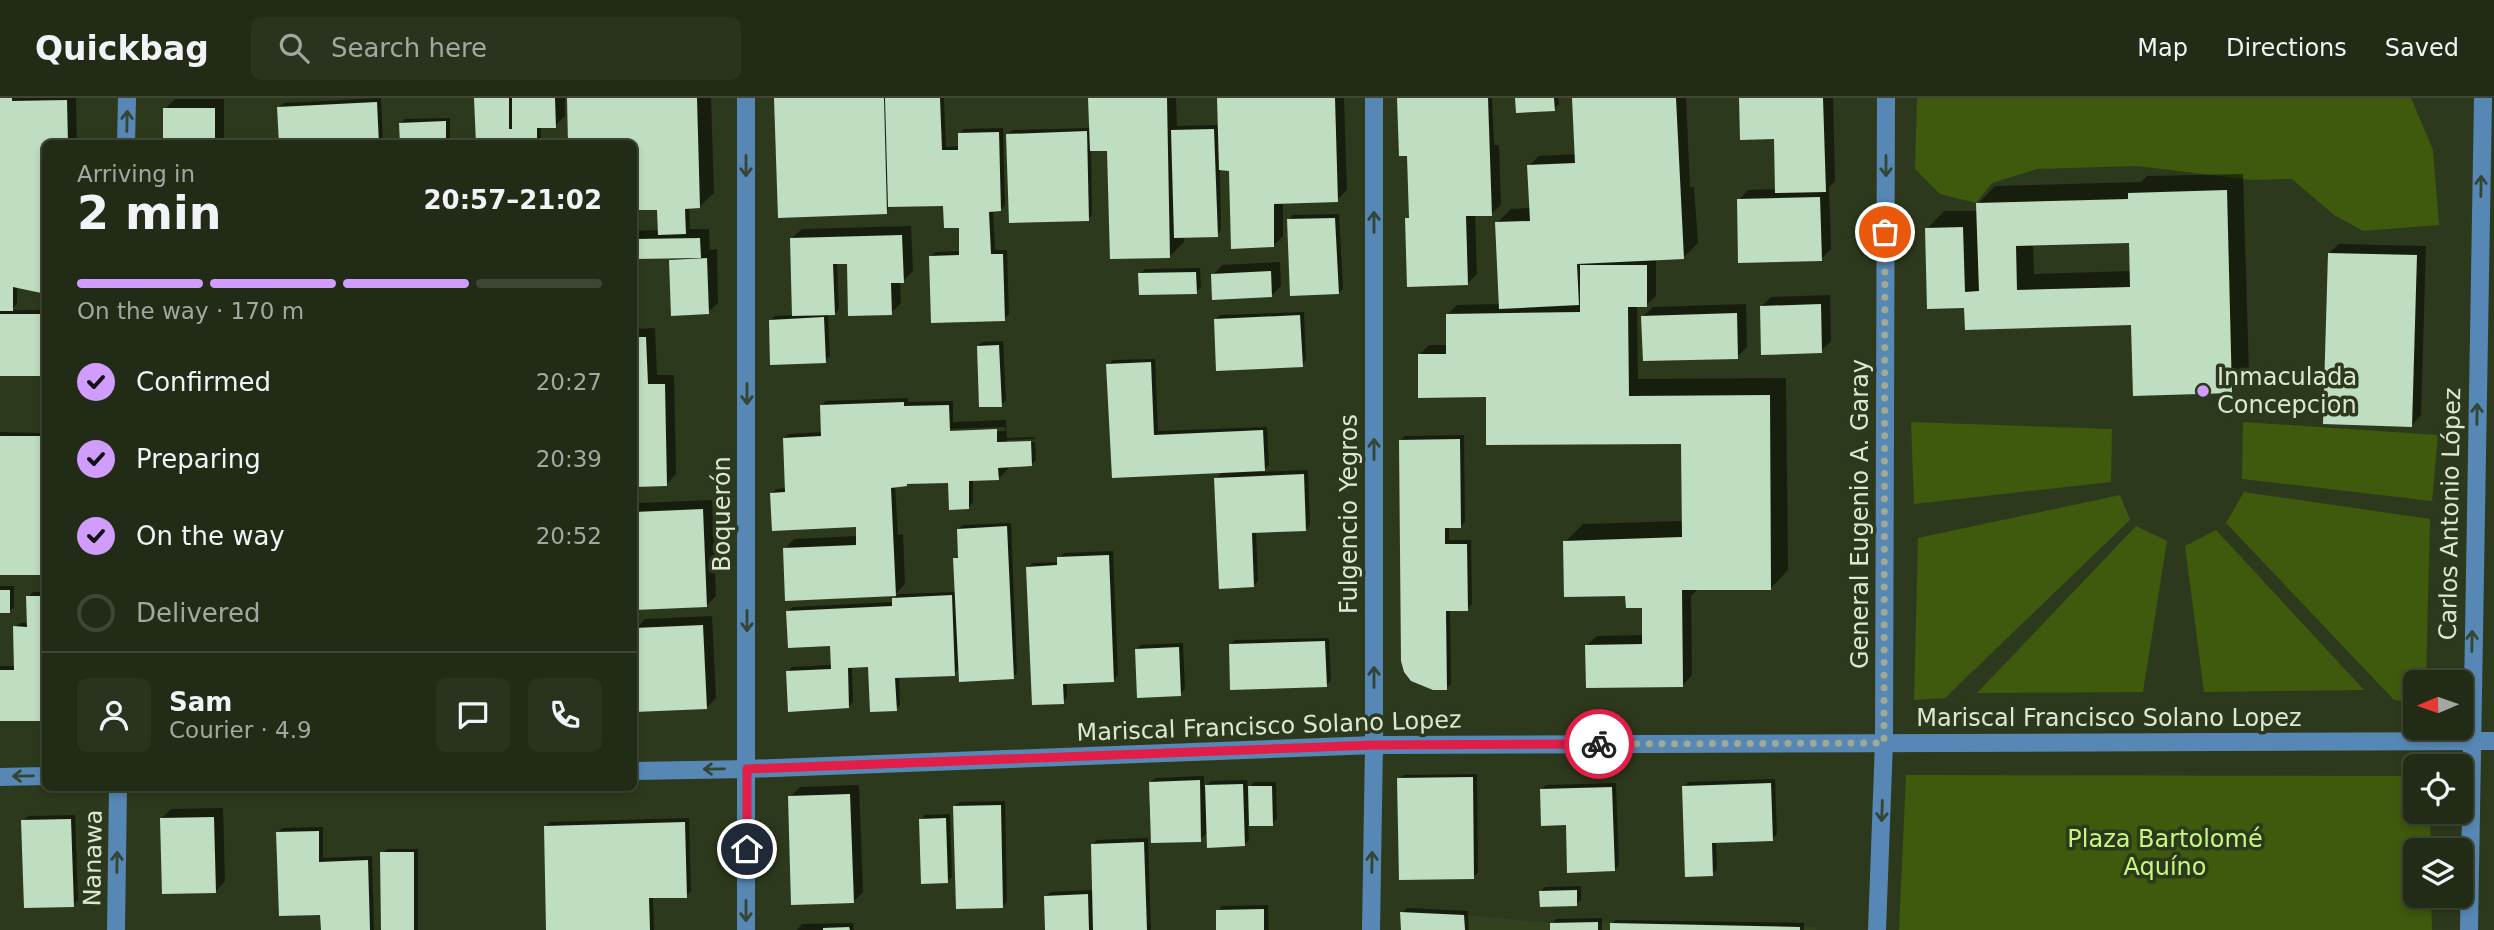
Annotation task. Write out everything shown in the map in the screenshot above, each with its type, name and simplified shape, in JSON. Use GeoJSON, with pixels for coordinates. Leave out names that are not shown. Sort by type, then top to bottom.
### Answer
{"type":"FeatureCollection","features":[{"type":"Feature","properties":{"kind":"street"},"geometry":{"type":"LineString","coordinates":[[126,140],[127,98]]}},
{"type":"Feature","properties":{"kind":"street","name":"Boquerón"},"geometry":{"type":"LineString","coordinates":[[746,98],[746,930]]}},
{"type":"Feature","properties":{"kind":"street","name":"Fulgencio Yegros"},"geometry":{"type":"LineString","coordinates":[[1371,930],[1374,745],[1374,98]]}},
{"type":"Feature","properties":{"kind":"street","name":"General Eugenio A. Garay"},"geometry":{"type":"LineString","coordinates":[[1877,930],[1884,743],[1886,98]]}},
{"type":"Feature","properties":{"kind":"street","name":"Carlos Antonio López"},"geometry":{"type":"LineString","coordinates":[[2469,930],[2470,741],[2483,98]]}},
{"type":"Feature","properties":{"kind":"street","name":"Mariscal Francisco Solano Lopez"},"geometry":{"type":"LineString","coordinates":[[637,771],[1374,745],[2494,741]]}},
{"type":"Feature","properties":{"kind":"street"},"geometry":{"type":"LineString","coordinates":[[0,777],[42,776]]}},
{"type":"Feature","properties":{"kind":"street","name":"Nanawa"},"geometry":{"type":"LineString","coordinates":[[116,930],[118,791]]}},
{"type":"Feature","properties":{"kind":"shaded area"},"geometry":{"type":"Polygon","coordinates":[[[1400,912],[1550,923],[1816,927],[1816,930],[1401,930],[1400,912]]]}},
{"type":"Feature","properties":{"kind":"green space"},"geometry":{"type":"Polygon","coordinates":[[[1917,98],[2411,98],[2433,150],[2439,225],[2363,231],[2334,215],[2292,179],[2252,180],[2137,166],[2037,169],[1992,183],[1976,203],[1940,194],[1915,169],[1917,98]]]}},
{"type":"Feature","properties":{"kind":"green space"},"geometry":{"type":"Polygon","coordinates":[[[1911,422],[2112,429],[2111,482],[1914,504],[1911,422]]]}},
{"type":"Feature","properties":{"kind":"green space"},"geometry":{"type":"Polygon","coordinates":[[[2243,422],[2438,435],[2432,501],[2242,479],[2243,422]]]}},
{"type":"Feature","properties":{"kind":"green space"},"geometry":{"type":"Polygon","coordinates":[[[2244,492],[2430,519],[2426,670],[2403,670],[2403,701],[2394,700],[2226,523],[2244,492]]]}},
{"type":"Feature","properties":{"kind":"green space"},"geometry":{"type":"Polygon","coordinates":[[[2120,495],[2130,520],[1945,698],[1914,700],[1918,538],[2120,495]]]}},
{"type":"Feature","properties":{"kind":"green space"},"geometry":{"type":"Polygon","coordinates":[[[2136,526],[2167,541],[2143,692],[1977,693],[2136,526]]]}},
{"type":"Feature","properties":{"kind":"green space"},"geometry":{"type":"Polygon","coordinates":[[[2216,530],[2364,690],[2204,692],[2185,546],[2216,530]]]}},
{"type":"Feature","properties":{"kind":"green space","name":"Plaza Bartolomé Aquíno"},"geometry":{"type":"Polygon","coordinates":[[[1906,775],[2403,776],[2403,824],[2430,824],[2431,838],[2403,838],[2403,908],[2431,908],[2432,930],[1899,930],[1906,775]]]}},
{"type":"Feature","properties":{"kind":"building"},"geometry":{"type":"Polygon","coordinates":[[[0,98],[12,98],[12,101],[67,100],[68,140],[42,140],[42,293],[13,287],[13,311],[0,311],[0,98]]]}},
{"type":"Feature","properties":{"kind":"building"},"geometry":{"type":"Polygon","coordinates":[[[474,98],[509,98],[509,129],[512,129],[512,98],[555,98],[556,128],[537,128],[537,140],[476,140],[474,98]]]}},
{"type":"Feature","properties":{"kind":"building"},"geometry":{"type":"Polygon","coordinates":[[[567,98],[697,98],[700,208],[685,209],[686,234],[658,235],[657,210],[637,210],[637,140],[568,140],[567,98]]]}},
{"type":"Feature","properties":{"kind":"building"},"geometry":{"type":"Polygon","coordinates":[[[774,98],[884,98],[887,214],[778,218],[774,98]]]}},
{"type":"Feature","properties":{"kind":"building"},"geometry":{"type":"Polygon","coordinates":[[[885,98],[940,98],[942,150],[958,150],[958,133],[999,132],[1001,211],[989,212],[991,254],[1003,254],[1005,321],[931,323],[929,256],[959,255],[959,228],[944,228],[943,206],[888,207],[885,98]]]}},
{"type":"Feature","properties":{"kind":"building"},"geometry":{"type":"Polygon","coordinates":[[[1088,98],[1167,98],[1170,258],[1110,259],[1107,151],[1090,151],[1088,98]]]}},
{"type":"Feature","properties":{"kind":"building"},"geometry":{"type":"Polygon","coordinates":[[[1217,98],[1335,98],[1338,202],[1274,204],[1274,247],[1231,249],[1229,171],[1219,170],[1217,98]]]}},
{"type":"Feature","properties":{"kind":"building"},"geometry":{"type":"Polygon","coordinates":[[[1397,98],[1488,98],[1492,216],[1466,216],[1468,285],[1407,287],[1407,156],[1399,156],[1397,98]]]}},
{"type":"Feature","properties":{"kind":"building"},"geometry":{"type":"Polygon","coordinates":[[[1515,98],[1554,98],[1555,111],[1516,113],[1515,98]]]}},
{"type":"Feature","properties":{"kind":"building"},"geometry":{"type":"Polygon","coordinates":[[[1572,98],[1676,98],[1684,259],[1577,264],[1579,305],[1499,309],[1495,222],[1530,221],[1527,165],[1575,163],[1572,98]]]}},
{"type":"Feature","properties":{"kind":"building"},"geometry":{"type":"Polygon","coordinates":[[[1739,98],[1823,98],[1826,192],[1775,193],[1774,139],[1740,140],[1739,98]]]}},
{"type":"Feature","properties":{"kind":"building"},"geometry":{"type":"Polygon","coordinates":[[[377,102],[379,140],[279,140],[277,107],[377,102]]]}},
{"type":"Feature","properties":{"kind":"building"},"geometry":{"type":"Polygon","coordinates":[[[163,108],[215,108],[215,140],[163,140],[163,108]]]}},
{"type":"Feature","properties":{"kind":"building"},"geometry":{"type":"Polygon","coordinates":[[[446,121],[446,140],[400,140],[399,123],[446,121]]]}},
{"type":"Feature","properties":{"kind":"building"},"geometry":{"type":"Polygon","coordinates":[[[1214,129],[1218,237],[1174,238],[1171,130],[1214,129]]]}},
{"type":"Feature","properties":{"kind":"building"},"geometry":{"type":"Polygon","coordinates":[[[1087,131],[1089,221],[1009,223],[1006,134],[1087,131]]]}},
{"type":"Feature","properties":{"kind":"building"},"geometry":{"type":"Polygon","coordinates":[[[2227,190],[2232,393],[2133,396],[2131,325],[1965,330],[1964,308],[1927,309],[1925,228],[1963,227],[1965,292],[1979,291],[1976,203],[2128,199],[2128,193],[2227,190]],[[2129,243],[2016,246],[2017,290],[2130,287],[2129,243]]]}},
{"type":"Feature","properties":{"kind":"building"},"geometry":{"type":"Polygon","coordinates":[[[1820,197],[1822,261],[1738,263],[1737,199],[1820,197]]]}},
{"type":"Feature","properties":{"kind":"building"},"geometry":{"type":"Polygon","coordinates":[[[1335,218],[1339,294],[1290,296],[1287,219],[1335,218]]]}},
{"type":"Feature","properties":{"kind":"building"},"geometry":{"type":"Polygon","coordinates":[[[902,235],[904,283],[891,283],[892,315],[848,316],[847,264],[833,264],[835,315],[792,316],[790,238],[902,235]]]}},
{"type":"Feature","properties":{"kind":"building"},"geometry":{"type":"Polygon","coordinates":[[[700,238],[701,258],[637,259],[637,239],[700,238]]]}},
{"type":"Feature","properties":{"kind":"building"},"geometry":{"type":"Polygon","coordinates":[[[2328,253],[2417,255],[2412,427],[2323,424],[2328,253]]]}},
{"type":"Feature","properties":{"kind":"building"},"geometry":{"type":"Polygon","coordinates":[[[707,258],[709,314],[671,316],[669,260],[707,258]]]}},
{"type":"Feature","properties":{"kind":"building"},"geometry":{"type":"Polygon","coordinates":[[[1580,265],[1647,265],[1647,307],[1628,307],[1629,396],[1770,395],[1771,590],[1682,590],[1683,687],[1586,688],[1585,645],[1642,644],[1642,608],[1626,608],[1625,596],[1564,597],[1563,541],[1682,537],[1681,444],[1486,445],[1486,397],[1418,398],[1418,354],[1446,354],[1446,314],[1580,312],[1580,265]]]}},
{"type":"Feature","properties":{"kind":"building"},"geometry":{"type":"Polygon","coordinates":[[[1271,271],[1272,297],[1212,300],[1211,274],[1271,271]]]}},
{"type":"Feature","properties":{"kind":"building"},"geometry":{"type":"Polygon","coordinates":[[[1196,272],[1197,294],[1139,295],[1138,273],[1196,272]]]}},
{"type":"Feature","properties":{"kind":"building"},"geometry":{"type":"Polygon","coordinates":[[[1821,304],[1822,353],[1761,355],[1760,306],[1821,304]]]}},
{"type":"Feature","properties":{"kind":"building"},"geometry":{"type":"Polygon","coordinates":[[[1737,313],[1738,359],[1643,361],[1641,316],[1737,313]]]}},
{"type":"Feature","properties":{"kind":"building"},"geometry":{"type":"Polygon","coordinates":[[[0,314],[42,314],[42,376],[0,376],[0,314]]]}},
{"type":"Feature","properties":{"kind":"building"},"geometry":{"type":"Polygon","coordinates":[[[1300,315],[1303,367],[1216,371],[1214,319],[1300,315]]]}},
{"type":"Feature","properties":{"kind":"building"},"geometry":{"type":"Polygon","coordinates":[[[824,317],[826,363],[770,365],[769,320],[824,317]]]}},
{"type":"Feature","properties":{"kind":"building"},"geometry":{"type":"Polygon","coordinates":[[[637,337],[646,337],[648,384],[665,384],[667,486],[637,487],[637,337]]]}},
{"type":"Feature","properties":{"kind":"building"},"geometry":{"type":"Polygon","coordinates":[[[999,345],[1002,407],[979,407],[977,346],[999,345]]]}},
{"type":"Feature","properties":{"kind":"building"},"geometry":{"type":"Polygon","coordinates":[[[1151,362],[1154,435],[1263,430],[1265,471],[1112,478],[1106,364],[1151,362]]]}},
{"type":"Feature","properties":{"kind":"building"},"geometry":{"type":"Polygon","coordinates":[[[904,402],[904,406],[949,405],[950,431],[997,429],[997,442],[1031,441],[1032,466],[998,468],[999,480],[969,481],[969,509],[949,510],[948,483],[907,484],[891,488],[896,596],[785,601],[783,548],[856,545],[856,527],[772,531],[770,493],[785,492],[783,438],[821,436],[820,405],[904,402]]]}},
{"type":"Feature","properties":{"kind":"building"},"geometry":{"type":"Polygon","coordinates":[[[0,436],[42,436],[42,575],[0,575],[0,436]]]}},
{"type":"Feature","properties":{"kind":"building"},"geometry":{"type":"Polygon","coordinates":[[[1460,439],[1461,528],[1445,528],[1445,544],[1467,544],[1468,611],[1446,611],[1447,690],[1433,690],[1411,681],[1404,672],[1401,661],[1399,440],[1460,439]]]}},
{"type":"Feature","properties":{"kind":"building"},"geometry":{"type":"Polygon","coordinates":[[[1304,474],[1306,531],[1252,533],[1254,587],[1219,589],[1214,478],[1304,474]]]}},
{"type":"Feature","properties":{"kind":"building"},"geometry":{"type":"Polygon","coordinates":[[[703,509],[707,607],[637,610],[637,512],[703,509]]]}},
{"type":"Feature","properties":{"kind":"building"},"geometry":{"type":"Polygon","coordinates":[[[1007,526],[1014,679],[959,682],[953,558],[958,558],[957,529],[1007,526]]]}},
{"type":"Feature","properties":{"kind":"building"},"geometry":{"type":"Polygon","coordinates":[[[1109,555],[1114,682],[1063,684],[1064,704],[1032,705],[1026,567],[1057,565],[1057,557],[1109,555]]]}},
{"type":"Feature","properties":{"kind":"building"},"geometry":{"type":"Polygon","coordinates":[[[0,590],[10,590],[10,613],[0,613],[0,590]]]}},
{"type":"Feature","properties":{"kind":"building"},"geometry":{"type":"Polygon","coordinates":[[[952,595],[955,676],[895,678],[897,711],[870,712],[868,667],[848,668],[849,708],[788,712],[786,671],[831,669],[830,646],[788,648],[786,611],[892,606],[892,598],[952,595]]]}},
{"type":"Feature","properties":{"kind":"building"},"geometry":{"type":"Polygon","coordinates":[[[26,596],[42,596],[42,721],[0,721],[0,670],[14,670],[13,626],[27,627],[26,596]]]}},
{"type":"Feature","properties":{"kind":"building"},"geometry":{"type":"Polygon","coordinates":[[[703,625],[707,709],[637,712],[637,628],[703,625]]]}},
{"type":"Feature","properties":{"kind":"building"},"geometry":{"type":"Polygon","coordinates":[[[1325,641],[1327,687],[1230,690],[1229,644],[1325,641]]]}},
{"type":"Feature","properties":{"kind":"building"},"geometry":{"type":"Polygon","coordinates":[[[1179,647],[1181,696],[1137,698],[1135,649],[1179,647]]]}},
{"type":"Feature","properties":{"kind":"building"},"geometry":{"type":"Polygon","coordinates":[[[1473,777],[1474,879],[1399,880],[1397,778],[1473,777]]]}},
{"type":"Feature","properties":{"kind":"building"},"geometry":{"type":"Polygon","coordinates":[[[1200,780],[1201,842],[1151,843],[1149,782],[1200,780]]]}},
{"type":"Feature","properties":{"kind":"building"},"geometry":{"type":"Polygon","coordinates":[[[1771,783],[1773,841],[1712,843],[1713,876],[1685,877],[1682,786],[1771,783]]]}},
{"type":"Feature","properties":{"kind":"building"},"geometry":{"type":"Polygon","coordinates":[[[1243,784],[1245,846],[1207,848],[1205,785],[1243,784]]]}},
{"type":"Feature","properties":{"kind":"building"},"geometry":{"type":"Polygon","coordinates":[[[1248,786],[1272,786],[1273,826],[1249,826],[1248,786]]]}},
{"type":"Feature","properties":{"kind":"building"},"geometry":{"type":"Polygon","coordinates":[[[1612,787],[1615,871],[1567,873],[1566,825],[1541,826],[1540,789],[1612,787]]]}},
{"type":"Feature","properties":{"kind":"building"},"geometry":{"type":"Polygon","coordinates":[[[850,794],[854,903],[791,905],[788,796],[850,794]]]}},
{"type":"Feature","properties":{"kind":"building"},"geometry":{"type":"Polygon","coordinates":[[[1001,805],[1003,908],[956,909],[953,806],[1001,805]]]}},
{"type":"Feature","properties":{"kind":"building"},"geometry":{"type":"Polygon","coordinates":[[[214,817],[216,893],[162,894],[160,818],[214,817]]]}},
{"type":"Feature","properties":{"kind":"building"},"geometry":{"type":"Polygon","coordinates":[[[946,818],[948,883],[921,884],[919,819],[946,818]]]}},
{"type":"Feature","properties":{"kind":"building"},"geometry":{"type":"Polygon","coordinates":[[[71,819],[74,907],[24,908],[21,820],[71,819]]]}},
{"type":"Feature","properties":{"kind":"building"},"geometry":{"type":"Polygon","coordinates":[[[685,822],[687,898],[649,898],[650,930],[546,930],[544,826],[685,822]]]}},
{"type":"Feature","properties":{"kind":"building"},"geometry":{"type":"Polygon","coordinates":[[[319,831],[319,862],[368,860],[370,930],[321,930],[320,915],[279,916],[276,832],[319,831]]]}},
{"type":"Feature","properties":{"kind":"building"},"geometry":{"type":"Polygon","coordinates":[[[1144,842],[1147,930],[1093,930],[1091,844],[1144,842]]]}},
{"type":"Feature","properties":{"kind":"building"},"geometry":{"type":"Polygon","coordinates":[[[380,852],[414,852],[414,930],[381,930],[380,852]]]}},
{"type":"Feature","properties":{"kind":"building"},"geometry":{"type":"Polygon","coordinates":[[[1577,890],[1577,906],[1540,907],[1539,891],[1577,890]]]}},
{"type":"Feature","properties":{"kind":"building"},"geometry":{"type":"Polygon","coordinates":[[[1088,894],[1089,930],[1045,930],[1044,896],[1088,894]]]}},
{"type":"Feature","properties":{"kind":"building"},"geometry":{"type":"Polygon","coordinates":[[[1264,909],[1264,930],[1216,930],[1216,910],[1264,909]]]}},
{"type":"Feature","properties":{"kind":"building"},"geometry":{"type":"Polygon","coordinates":[[[1400,912],[1464,915],[1465,930],[1401,930],[1400,912]]]}},
{"type":"Feature","properties":{"kind":"building"},"geometry":{"type":"Polygon","coordinates":[[[1598,922],[1598,930],[1550,930],[1550,923],[1598,922]]]}},
{"type":"Feature","properties":{"kind":"building"},"geometry":{"type":"Polygon","coordinates":[[[1610,923],[1800,927],[1800,930],[1610,930],[1610,923]]]}},
{"type":"Feature","properties":{"kind":"building"},"geometry":{"type":"Polygon","coordinates":[[[849,927],[850,930],[823,930],[823,928],[849,927]]]}},
{"type":"Feature","properties":{"kind":"way so far"},"geometry":{"type":"LineString","coordinates":[[1599,744],[1884,743],[1885,232]]}},
{"type":"Feature","properties":{"kind":"place","name":"Inmaculada Concepcion"},"geometry":{"type":"Point","coordinates":[2203,391]}},
{"type":"Feature","properties":{"kind":"route"},"geometry":{"type":"LineString","coordinates":[[747,849],[747,769],[1374,745],[1599,744]]}}]}
